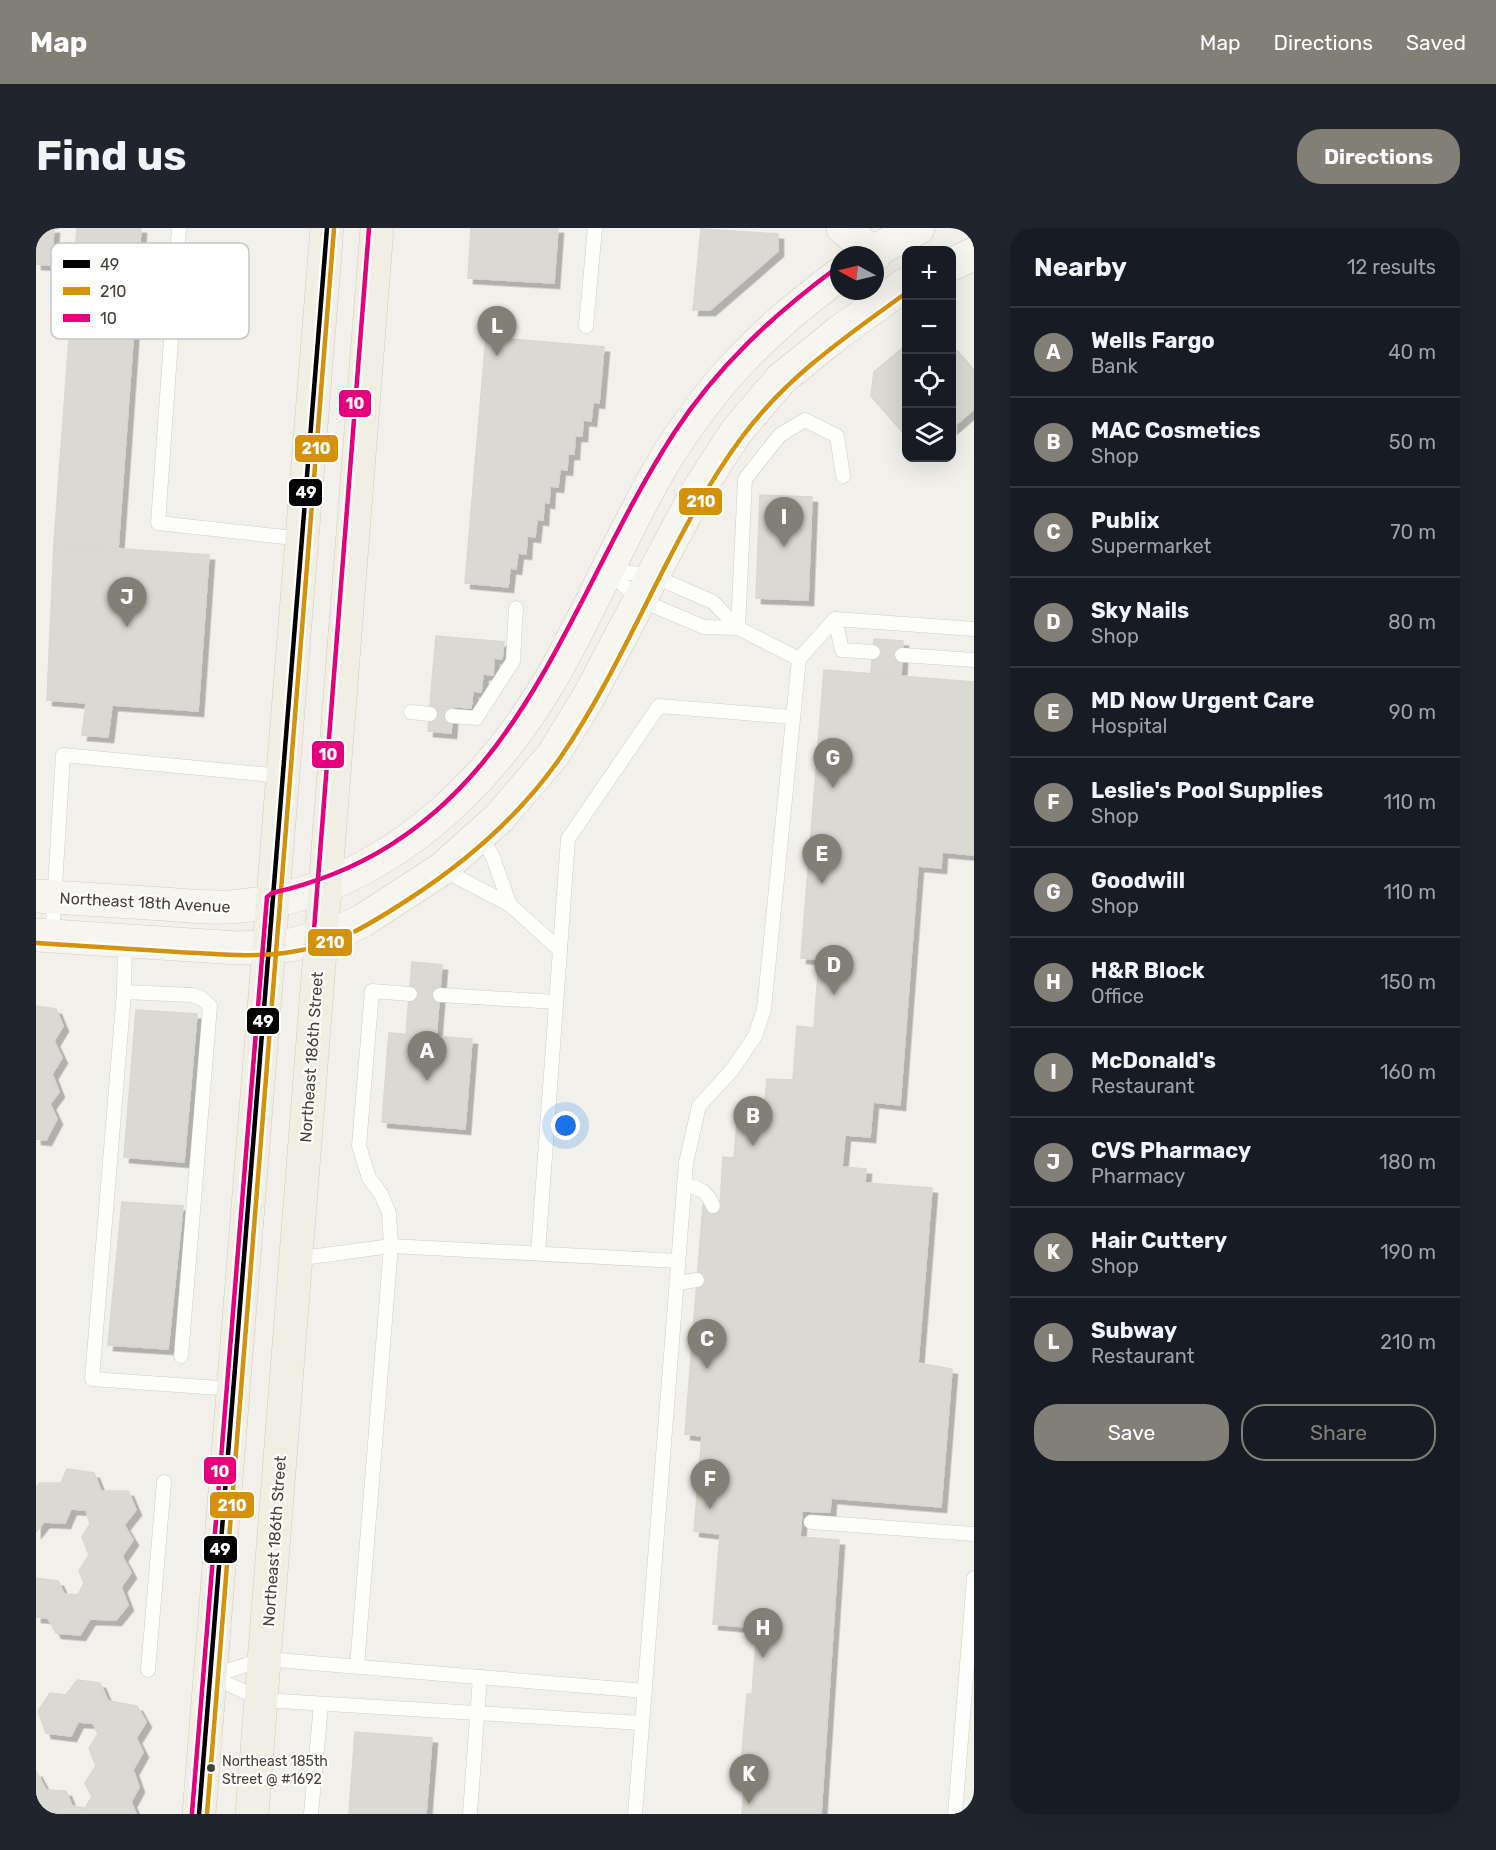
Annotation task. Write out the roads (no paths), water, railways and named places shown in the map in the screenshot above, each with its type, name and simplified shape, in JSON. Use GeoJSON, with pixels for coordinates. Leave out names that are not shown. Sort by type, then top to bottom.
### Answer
{"type":"FeatureCollection","features":[{"type":"Feature","properties":{"kind":"main road"},"geometry":{"type":"LineString","coordinates":[[199,1814],[271,948],[327,228]]}},
{"type":"Feature","properties":{"kind":"main road","name":"Northeast 186th Street"},"geometry":{"type":"LineString","coordinates":[[252,1814],[377,228]]}},
{"type":"Feature","properties":{"kind":"street"},"geometry":{"type":"LineString","coordinates":[[843,228],[863,246]]}},
{"type":"Feature","properties":{"kind":"street"},"geometry":{"type":"LineString","coordinates":[[884,247],[918,228]]}},
{"type":"Feature","properties":{"kind":"street"},"geometry":{"type":"LineString","coordinates":[[956,262],[974,254]]}},
{"type":"Feature","properties":{"kind":"street"},"geometry":{"type":"LineString","coordinates":[[884,265],[902,280]]}},
{"type":"Feature","properties":{"kind":"street","name":"Northeast 18th Avenue"},"geometry":{"type":"LineString","coordinates":[[45,897],[206,907],[240,906],[324,887],[371,866],[401,846],[469,787],[513,736],[544,691],[662,465],[702,405],[744,354],[791,310],[830,282]]}},
{"type":"Feature","properties":{"kind":"street"},"geometry":{"type":"LineString","coordinates":[[44,936],[271,948],[320,938],[372,916],[442,869],[481,836],[529,785],[559,745],[697,492],[735,432],[781,379],[838,333],[902,287]]}},
{"type":"Feature","properties":{"kind":"lane"},"geometry":{"type":"LineString","coordinates":[[178,243],[179,228]]}},
{"type":"Feature","properties":{"kind":"lane"},"geometry":{"type":"LineString","coordinates":[[586,326],[595,228]]}},
{"type":"Feature","properties":{"kind":"lane"},"geometry":{"type":"LineString","coordinates":[[171,339],[158,523],[303,539]]}},
{"type":"Feature","properties":{"kind":"lane"},"geometry":{"type":"LineString","coordinates":[[738,628],[745,479],[780,435],[805,420],[837,436],[843,476]]}},
{"type":"Feature","properties":{"kind":"lane"},"geometry":{"type":"LineString","coordinates":[[607,569],[646,588],[704,627],[738,628]]}},
{"type":"Feature","properties":{"kind":"lane"},"geometry":{"type":"LineString","coordinates":[[607,569],[646,588],[713,602],[738,628],[799,659]]}},
{"type":"Feature","properties":{"kind":"lane"},"geometry":{"type":"LineString","coordinates":[[452,716],[476,718],[513,661],[516,608]]}},
{"type":"Feature","properties":{"kind":"lane"},"geometry":{"type":"LineString","coordinates":[[835,619],[974,629]]}},
{"type":"Feature","properties":{"kind":"lane"},"geometry":{"type":"LineString","coordinates":[[835,619],[842,650],[873,652]]}},
{"type":"Feature","properties":{"kind":"lane"},"geometry":{"type":"LineString","coordinates":[[635,1814],[686,1163],[699,1106],[732,1070],[755,1036],[764,1009],[799,659],[835,619]]}},
{"type":"Feature","properties":{"kind":"lane"},"geometry":{"type":"LineString","coordinates":[[902,655],[974,660]]}},
{"type":"Feature","properties":{"kind":"lane"},"geometry":{"type":"LineString","coordinates":[[538,1253],[568,839],[658,705],[793,717]]}},
{"type":"Feature","properties":{"kind":"lane"},"geometry":{"type":"LineString","coordinates":[[411,712],[430,714]]}},
{"type":"Feature","properties":{"kind":"lane"},"geometry":{"type":"LineString","coordinates":[[44,936],[45,897],[63,754],[284,776]]}},
{"type":"Feature","properties":{"kind":"lane"},"geometry":{"type":"LineString","coordinates":[[481,836],[492,855],[510,905]]}},
{"type":"Feature","properties":{"kind":"lane"},"geometry":{"type":"LineString","coordinates":[[442,869],[510,905],[560,950]]}},
{"type":"Feature","properties":{"kind":"lane"},"geometry":{"type":"LineString","coordinates":[[125,941],[124,992],[92,1379],[234,1389]]}},
{"type":"Feature","properties":{"kind":"lane"},"geometry":{"type":"LineString","coordinates":[[357,1666],[391,1246],[390,1213],[381,1194],[369,1178],[359,1146],[372,991],[410,994]]}},
{"type":"Feature","properties":{"kind":"lane"},"geometry":{"type":"LineString","coordinates":[[124,992],[192,995],[201,998],[210,1006],[181,1356]]}},
{"type":"Feature","properties":{"kind":"lane"},"geometry":{"type":"LineString","coordinates":[[440,995],[556,1002]]}},
{"type":"Feature","properties":{"kind":"lane"},"geometry":{"type":"LineString","coordinates":[[684,1185],[700,1188],[708,1194],[713,1206]]}},
{"type":"Feature","properties":{"kind":"lane"},"geometry":{"type":"LineString","coordinates":[[296,1259],[391,1246],[678,1261]]}},
{"type":"Feature","properties":{"kind":"lane"},"geometry":{"type":"LineString","coordinates":[[677,1283],[697,1280]]}},
{"type":"Feature","properties":{"kind":"lane"},"geometry":{"type":"LineString","coordinates":[[148,1670],[164,1482]]}},
{"type":"Feature","properties":{"kind":"lane"},"geometry":{"type":"LineString","coordinates":[[811,1522],[974,1534]]}},
{"type":"Feature","properties":{"kind":"lane"},"geometry":{"type":"LineString","coordinates":[[955,1814],[974,1578]]}},
{"type":"Feature","properties":{"kind":"lane"},"geometry":{"type":"LineString","coordinates":[[211,1676],[265,1659],[645,1691]]}},
{"type":"Feature","properties":{"kind":"lane"},"geometry":{"type":"LineString","coordinates":[[211,1676],[262,1700],[642,1724]]}},
{"type":"Feature","properties":{"kind":"lane"},"geometry":{"type":"LineString","coordinates":[[470,1814],[480,1677]]}},
{"type":"Feature","properties":{"kind":"lane"},"geometry":{"type":"LineString","coordinates":[[311,1814],[321,1704]]}},
{"type":"Feature","properties":{"kind":"place","name":"Subway"},"geometry":{"type":"Point","coordinates":[497,356]}},
{"type":"Feature","properties":{"kind":"place","name":"McDonald's"},"geometry":{"type":"Point","coordinates":[784,547]}},
{"type":"Feature","properties":{"kind":"place","name":"CVS Pharmacy"},"geometry":{"type":"Point","coordinates":[127,627]}},
{"type":"Feature","properties":{"kind":"place","name":"Goodwill"},"geometry":{"type":"Point","coordinates":[833,788]}},
{"type":"Feature","properties":{"kind":"place","name":"MD Now Urgent Care"},"geometry":{"type":"Point","coordinates":[822,884]}},
{"type":"Feature","properties":{"kind":"place","name":"Sky Nails"},"geometry":{"type":"Point","coordinates":[834,995]}},
{"type":"Feature","properties":{"kind":"place","name":"Wells Fargo"},"geometry":{"type":"Point","coordinates":[427,1081]}},
{"type":"Feature","properties":{"kind":"place","name":"MAC Cosmetics"},"geometry":{"type":"Point","coordinates":[753,1146]}},
{"type":"Feature","properties":{"kind":"place","name":"Publix"},"geometry":{"type":"Point","coordinates":[707,1369]}},
{"type":"Feature","properties":{"kind":"place","name":"Leslie's Pool Supplies"},"geometry":{"type":"Point","coordinates":[710,1509]}},
{"type":"Feature","properties":{"kind":"place","name":"H&R Block"},"geometry":{"type":"Point","coordinates":[763,1658]}},
{"type":"Feature","properties":{"kind":"place","name":"Northeast 185th Street @ #1692"},"geometry":{"type":"Point","coordinates":[211,1768]}},
{"type":"Feature","properties":{"kind":"place","name":"Hair Cuttery"},"geometry":{"type":"Point","coordinates":[749,1804]}}]}
